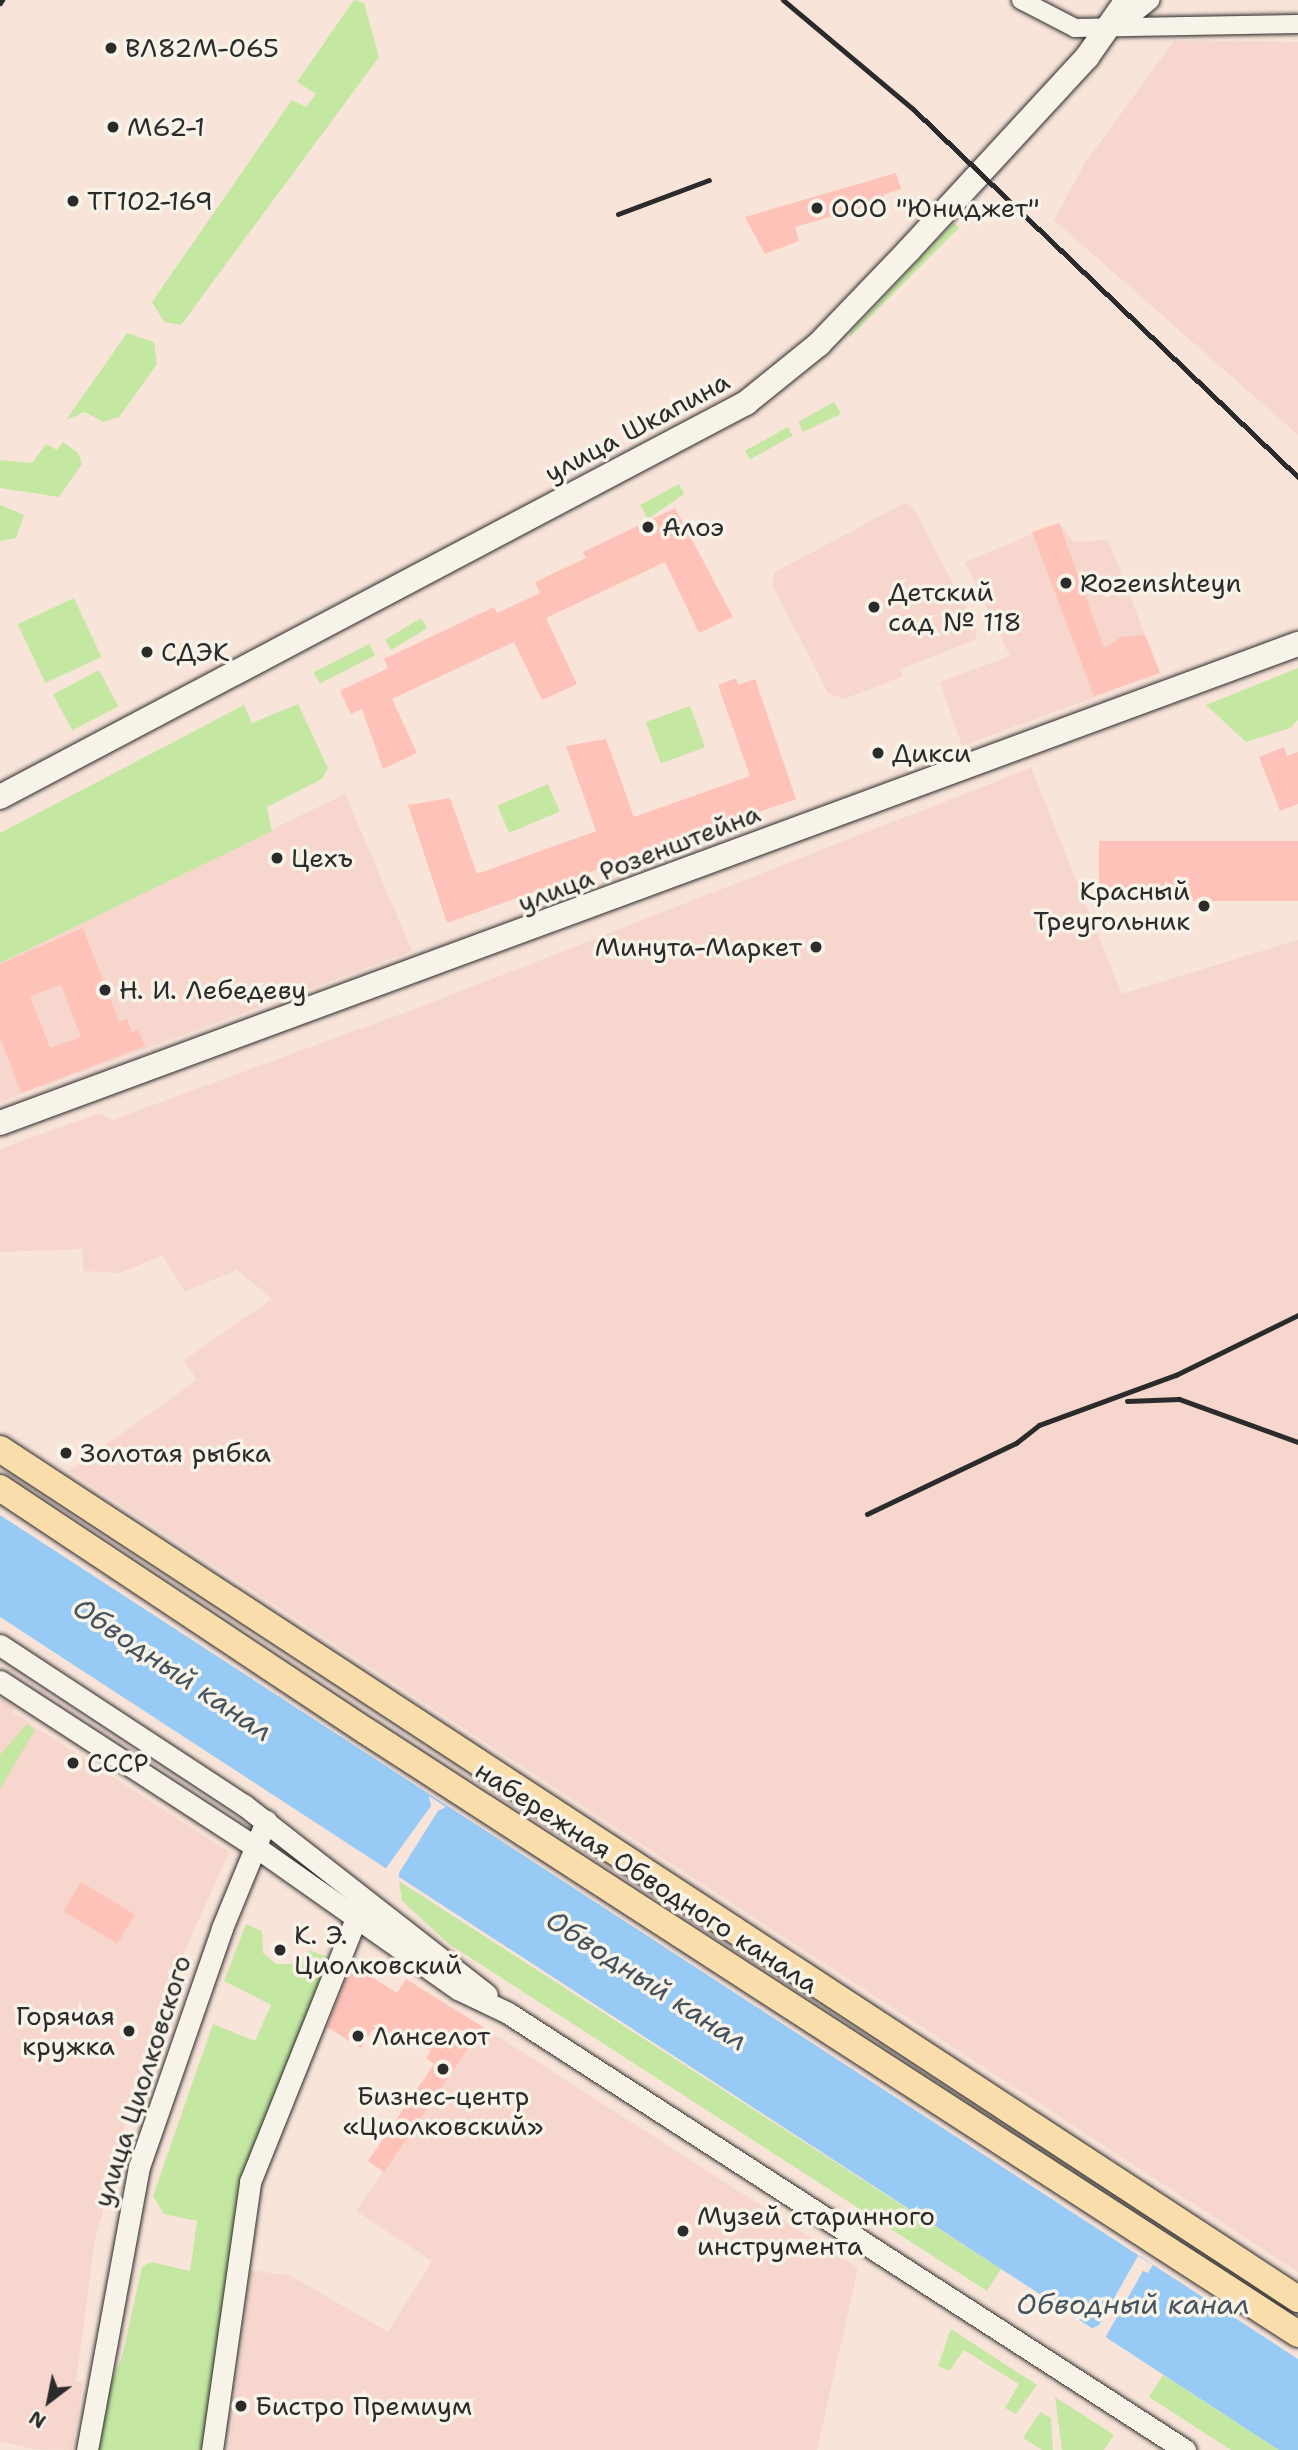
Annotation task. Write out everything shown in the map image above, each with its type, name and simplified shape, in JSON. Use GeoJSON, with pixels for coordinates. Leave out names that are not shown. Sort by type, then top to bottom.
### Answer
{"type":"FeatureCollection","features":[{"type":"Feature","properties":{"kind":"main road","name":"улица Шкапина"},"geometry":{"type":"LineString","coordinates":[[0,797],[746,403],[837,325],[1114,26],[1127,0]]}},
{"type":"Feature","properties":{"kind":"main road","name":"улица Розенштейна"},"geometry":{"type":"LineString","coordinates":[[0,1123],[1298,645]]}},
{"type":"Feature","properties":{"kind":"main road","name":"набережная Обводного канала"},"geometry":{"type":"LineString","coordinates":[[0,1449],[1298,2299]]}},
{"type":"Feature","properties":{"kind":"main road","name":"набережная Обводного канала"},"geometry":{"type":"LineString","coordinates":[[0,1488],[366,1731],[1298,2334]]}},
{"type":"Feature","properties":{"kind":"street"},"geometry":{"type":"LineString","coordinates":[[1021,0],[1061,25],[1298,24]]}},
{"type":"Feature","properties":{"kind":"street"},"geometry":{"type":"LineString","coordinates":[[1114,26],[1135,17],[1151,0]]}},
{"type":"Feature","properties":{"kind":"street"},"geometry":{"type":"LineString","coordinates":[[0,1645],[266,1821],[508,2013],[1185,2450]]}},
{"type":"Feature","properties":{"kind":"street"},"geometry":{"type":"LineString","coordinates":[[0,1681],[253,1846],[353,1920],[458,1989],[508,2013]]}},
{"type":"Feature","properties":{"kind":"street","name":"улица Циолковского"},"geometry":{"type":"LineString","coordinates":[[87,2450],[139,2167],[253,1846],[266,1821]]}},
{"type":"Feature","properties":{"kind":"street"},"geometry":{"type":"LineString","coordinates":[[212,2450],[250,2182],[353,1920],[366,1900]]}},
{"type":"Feature","properties":{"kind":"shaded area"},"geometry":{"type":"Polygon","coordinates":[[[1174,41],[1298,42],[1298,435],[1054,220],[1085,163],[1174,41]]]}},
{"type":"Feature","properties":{"kind":"shaded area","name":"Детский сад № 118"},"geometry":{"type":"Polygon","coordinates":[[[905,503],[912,506],[977,629],[975,640],[900,669],[903,676],[844,699],[828,693],[772,584],[775,572],[905,503]]]}},
{"type":"Feature","properties":{"kind":"shaded area"},"geometry":{"type":"Polygon","coordinates":[[[1059,523],[1073,542],[1108,540],[1160,673],[962,746],[940,682],[1010,656],[965,562],[1059,523]]]}},
{"type":"Feature","properties":{"kind":"shaded area"},"geometry":{"type":"Polygon","coordinates":[[[1031,768],[1122,994],[1298,940],[1298,2272],[69,1471],[197,1380],[184,1360],[272,1299],[237,1270],[185,1291],[162,1255],[120,1273],[83,1271],[83,1249],[0,1252],[0,1149],[100,1113],[112,1120],[428,1004],[1031,768]]]}},
{"type":"Feature","properties":{"kind":"shaded area"},"geometry":{"type":"Polygon","coordinates":[[[345,794],[412,951],[0,1102],[0,962],[345,794]]]}},
{"type":"Feature","properties":{"kind":"shaded area"},"geometry":{"type":"Polygon","coordinates":[[[0,1698],[15,1708],[12,1712],[229,1852],[186,1948],[107,2178],[112,2180],[95,2239],[76,2381],[83,2383],[72,2450],[32,2449],[0,2441],[0,1698]]]}},
{"type":"Feature","properties":{"kind":"shaded area"},"geometry":{"type":"Polygon","coordinates":[[[483,2027],[858,2268],[817,2450],[229,2450],[251,2270],[291,2276],[388,2332],[432,2261],[356,2211],[483,2027]]]}},
{"type":"Feature","properties":{"kind":"green space"},"geometry":{"type":"Polygon","coordinates":[[[354,0],[364,3],[379,57],[181,325],[164,322],[152,302],[292,100],[306,107],[316,94],[297,82],[354,0]]]}},
{"type":"Feature","properties":{"kind":"green space"},"geometry":{"type":"Polygon","coordinates":[[[954,223],[959,228],[850,337],[850,333],[954,223]]]}},
{"type":"Feature","properties":{"kind":"green space"},"geometry":{"type":"Polygon","coordinates":[[[127,333],[154,342],[157,364],[119,417],[103,422],[85,412],[66,420],[127,333]]]}},
{"type":"Feature","properties":{"kind":"green space"},"geometry":{"type":"Polygon","coordinates":[[[834,402],[841,414],[803,432],[798,422],[834,402]]]}},
{"type":"Feature","properties":{"kind":"green space"},"geometry":{"type":"Polygon","coordinates":[[[788,427],[793,436],[750,460],[745,451],[788,427]]]}},
{"type":"Feature","properties":{"kind":"green space"},"geometry":{"type":"Polygon","coordinates":[[[63,442],[78,453],[82,464],[59,497],[0,488],[0,460],[32,463],[46,444],[57,450],[63,442]]]}},
{"type":"Feature","properties":{"kind":"green space"},"geometry":{"type":"Polygon","coordinates":[[[679,484],[684,494],[648,519],[640,505],[679,484]]]}},
{"type":"Feature","properties":{"kind":"green space"},"geometry":{"type":"Polygon","coordinates":[[[0,505],[24,515],[16,538],[0,541],[0,505]]]}},
{"type":"Feature","properties":{"kind":"green space"},"geometry":{"type":"Polygon","coordinates":[[[74,598],[101,657],[45,683],[18,624],[74,598]]]}},
{"type":"Feature","properties":{"kind":"green space"},"geometry":{"type":"Polygon","coordinates":[[[421,618],[427,628],[391,650],[385,640],[421,618]]]}},
{"type":"Feature","properties":{"kind":"green space"},"geometry":{"type":"Polygon","coordinates":[[[369,644],[375,656],[320,684],[314,672],[369,644]]]}},
{"type":"Feature","properties":{"kind":"green space"},"geometry":{"type":"Polygon","coordinates":[[[1298,668],[1298,720],[1290,728],[1246,742],[1206,705],[1298,668]]]}},
{"type":"Feature","properties":{"kind":"green space"},"geometry":{"type":"Polygon","coordinates":[[[99,670],[118,706],[72,731],[53,694],[99,670]]]}},
{"type":"Feature","properties":{"kind":"green space"},"geometry":{"type":"Polygon","coordinates":[[[298,704],[328,768],[322,779],[267,807],[272,831],[0,963],[0,833],[244,705],[252,723],[298,704]]]}},
{"type":"Feature","properties":{"kind":"green space"},"geometry":{"type":"Polygon","coordinates":[[[690,706],[705,747],[661,763],[646,722],[690,706]]]}},
{"type":"Feature","properties":{"kind":"green space"},"geometry":{"type":"Polygon","coordinates":[[[548,784],[560,812],[509,833],[497,805],[548,784]]]}},
{"type":"Feature","properties":{"kind":"green space"},"geometry":{"type":"Polygon","coordinates":[[[27,1724],[35,1730],[0,1789],[0,1755],[27,1724]]]}},
{"type":"Feature","properties":{"kind":"green space"},"geometry":{"type":"Polygon","coordinates":[[[399,1881],[1001,2269],[987,2291],[449,1944],[402,1901],[399,1881]]]}},
{"type":"Feature","properties":{"kind":"green space"},"geometry":{"type":"Polygon","coordinates":[[[246,1924],[262,1931],[263,1953],[276,1964],[295,1964],[309,1950],[330,1958],[267,2116],[203,2450],[95,2450],[103,2400],[122,2357],[142,2267],[151,2262],[190,2271],[197,2221],[164,2214],[153,2196],[213,2024],[255,2041],[271,2005],[224,1981],[246,1924]]]}},
{"type":"Feature","properties":{"kind":"green space"},"geometry":{"type":"Polygon","coordinates":[[[951,2329],[1037,2385],[1016,2414],[1005,2408],[1019,2384],[964,2350],[949,2371],[938,2366],[951,2329]]]}},
{"type":"Feature","properties":{"kind":"green space"},"geometry":{"type":"Polygon","coordinates":[[[1163,2375],[1279,2450],[1231,2450],[1149,2397],[1163,2375]]]}},
{"type":"Feature","properties":{"kind":"green space"},"geometry":{"type":"Polygon","coordinates":[[[1055,2397],[1114,2435],[1104,2450],[1062,2450],[1055,2397]]]}},
{"type":"Feature","properties":{"kind":"green space"},"geometry":{"type":"Polygon","coordinates":[[[1040,2412],[1051,2418],[1053,2450],[1042,2450],[1023,2438],[1040,2412]]]}},
{"type":"Feature","properties":{"kind":"water","name":"Обводный канал"},"geometry":{"type":"Polygon","coordinates":[[[0,1515],[1298,2359],[1298,2450],[1279,2450],[0,1617],[0,1515]]]}},
{"type":"Feature","properties":{"kind":"pier"},"geometry":{"type":"Polygon","coordinates":[[[429,1796],[446,1807],[438,1811],[399,1873],[399,1881],[384,1871],[431,1806],[429,1796]]]}},
{"type":"Feature","properties":{"kind":"pier"},"geometry":{"type":"Polygon","coordinates":[[[1138,2256],[1153,2265],[1148,2273],[1143,2271],[1105,2338],[1091,2329],[1099,2325],[1138,2256]]]}},
{"type":"Feature","properties":{"kind":"building","name":"ООО \"Юниджет\""},"geometry":{"type":"Polygon","coordinates":[[[896,173],[901,189],[883,195],[885,201],[795,227],[799,241],[765,254],[745,217],[896,173]]]}},
{"type":"Feature","properties":{"kind":"building"},"geometry":{"type":"Polygon","coordinates":[[[675,508],[733,617],[699,633],[665,562],[546,618],[577,684],[542,700],[514,642],[392,699],[417,753],[383,769],[362,709],[351,714],[340,691],[388,668],[384,659],[494,607],[497,613],[540,593],[535,582],[586,558],[583,552],[675,508]]]}},
{"type":"Feature","properties":{"kind":"building","name":"Rozenshteyn"},"geometry":{"type":"Polygon","coordinates":[[[1059,523],[1104,648],[1121,637],[1145,635],[1160,673],[1094,696],[1032,532],[1059,523]]]}},
{"type":"Feature","properties":{"kind":"building"},"geometry":{"type":"Polygon","coordinates":[[[736,678],[738,685],[755,679],[796,799],[447,923],[408,805],[450,798],[477,874],[596,831],[566,746],[606,739],[634,817],[750,776],[718,685],[736,678]]]}},
{"type":"Feature","properties":{"kind":"building"},"geometry":{"type":"Polygon","coordinates":[[[1284,747],[1287,756],[1298,752],[1298,804],[1280,811],[1259,757],[1284,747]]]}},
{"type":"Feature","properties":{"kind":"building"},"geometry":{"type":"Polygon","coordinates":[[[1099,841],[1298,841],[1298,901],[1099,901],[1099,841]]]}},
{"type":"Feature","properties":{"kind":"building"},"geometry":{"type":"Polygon","coordinates":[[[83,928],[119,1022],[127,1019],[132,1032],[138,1029],[145,1046],[21,1093],[0,1037],[0,964],[83,928]],[[61,985],[30,996],[50,1048],[81,1037],[61,985]]]}},
{"type":"Feature","properties":{"kind":"building"},"geometry":{"type":"Polygon","coordinates":[[[81,1882],[135,1914],[117,1944],[63,1911],[81,1882]]]}},
{"type":"Feature","properties":{"kind":"building","name":"Бизнес-центр «Циолковский»"},"geometry":{"type":"Polygon","coordinates":[[[359,1969],[397,1993],[406,1979],[483,2027],[384,2172],[368,2161],[434,2064],[426,2058],[431,2051],[394,2028],[388,2038],[373,2029],[361,2048],[327,2027],[349,1971],[359,1969]]]}},
{"type":"Feature","properties":{"kind":"railway"},"geometry":{"type":"LineString","coordinates":[[783,0],[913,109],[1298,477]]}},
{"type":"Feature","properties":{"kind":"railway"},"geometry":{"type":"LineString","coordinates":[[618,214],[709,180]]}},
{"type":"Feature","properties":{"kind":"railway"},"geometry":{"type":"LineString","coordinates":[[867,1514],[1016,1443],[1039,1425],[1176,1375],[1298,1315]]}},
{"type":"Feature","properties":{"kind":"railway"},"geometry":{"type":"LineString","coordinates":[[1127,1401],[1179,1399],[1298,1442]]}},
{"type":"Feature","properties":{"kind":"place","name":"ВЛ82М-065"},"geometry":{"type":"Point","coordinates":[111,48]}},
{"type":"Feature","properties":{"kind":"place","name":"М62-1"},"geometry":{"type":"Point","coordinates":[113,127]}},
{"type":"Feature","properties":{"kind":"place","name":"ТГ102-169"},"geometry":{"type":"Point","coordinates":[73,201]}},
{"type":"Feature","properties":{"kind":"place","name":"ООО \"Юниджет\""},"geometry":{"type":"Point","coordinates":[817,208]}},
{"type":"Feature","properties":{"kind":"place","name":"Алоэ"},"geometry":{"type":"Point","coordinates":[648,527]}},
{"type":"Feature","properties":{"kind":"place","name":"Rozenshteyn"},"geometry":{"type":"Point","coordinates":[1066,583]}},
{"type":"Feature","properties":{"kind":"place","name":"Детский сад № 118"},"geometry":{"type":"Point","coordinates":[874,607]}},
{"type":"Feature","properties":{"kind":"place","name":"СДЭК"},"geometry":{"type":"Point","coordinates":[147,652]}},
{"type":"Feature","properties":{"kind":"place","name":"Дикси"},"geometry":{"type":"Point","coordinates":[878,753]}},
{"type":"Feature","properties":{"kind":"place","name":"Цехъ"},"geometry":{"type":"Point","coordinates":[277,858]}},
{"type":"Feature","properties":{"kind":"place","name":"Красный Треугольник"},"geometry":{"type":"Point","coordinates":[1204,906]}},
{"type":"Feature","properties":{"kind":"place","name":"Минута-Маркет"},"geometry":{"type":"Point","coordinates":[816,947]}},
{"type":"Feature","properties":{"kind":"place","name":"Н. И. Лебедеву"},"geometry":{"type":"Point","coordinates":[105,990]}},
{"type":"Feature","properties":{"kind":"place","name":"Золотая рыбка"},"geometry":{"type":"Point","coordinates":[66,1453]}},
{"type":"Feature","properties":{"kind":"place","name":"СССР"},"geometry":{"type":"Point","coordinates":[73,1763]}},
{"type":"Feature","properties":{"kind":"place","name":"К. Э. Циолковский"},"geometry":{"type":"Point","coordinates":[280,1950]}},
{"type":"Feature","properties":{"kind":"place","name":"Горячая кружка"},"geometry":{"type":"Point","coordinates":[129,2031]}},
{"type":"Feature","properties":{"kind":"place","name":"Ланселот"},"geometry":{"type":"Point","coordinates":[358,2036]}},
{"type":"Feature","properties":{"kind":"place","name":"Бизнес-центр «Циолковский»"},"geometry":{"type":"Point","coordinates":[443,2069]}},
{"type":"Feature","properties":{"kind":"place","name":"Музей старинного инструмента"},"geometry":{"type":"Point","coordinates":[683,2231]}},
{"type":"Feature","properties":{"kind":"place","name":"Бистро Премиум"},"geometry":{"type":"Point","coordinates":[241,2406]}}]}
